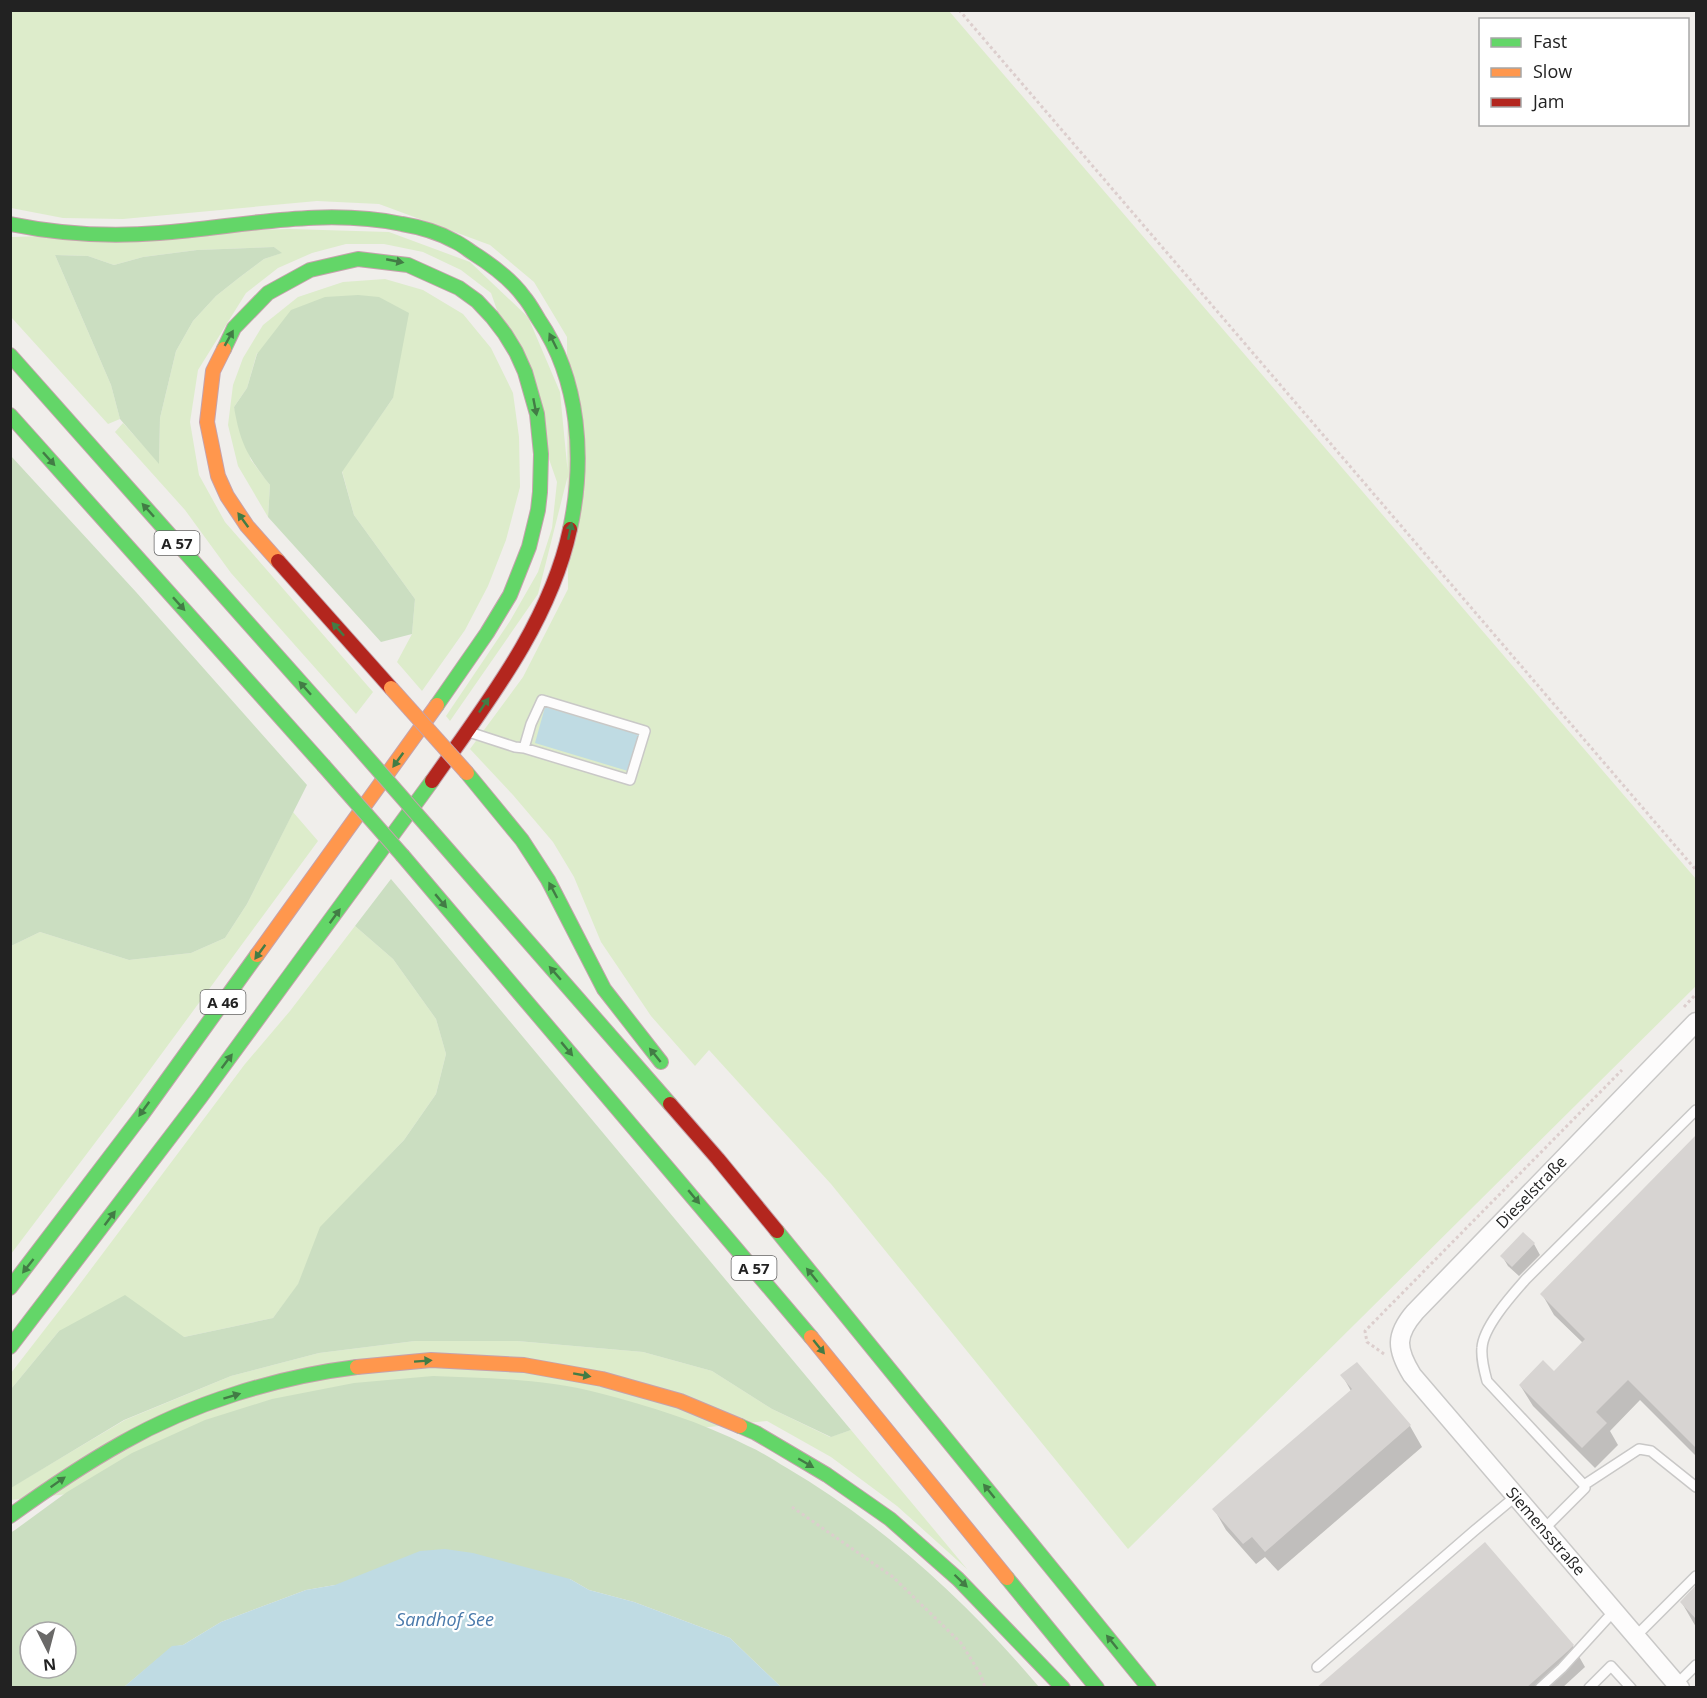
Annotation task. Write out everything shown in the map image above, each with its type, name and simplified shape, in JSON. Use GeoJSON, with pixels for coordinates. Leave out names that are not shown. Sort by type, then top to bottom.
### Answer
{"type":"FeatureCollection","features":[{"type":"Feature","properties":{"kind":"highway"},"geometry":{"type":"LineString","coordinates":[[10,224],[72,234],[117,235],[323,217],[359,218],[421,228],[451,239],[476,253],[499,270],[522,292],[555,344],[572,400],[576,430],[577,486],[566,547],[542,609],[521,649],[467,731],[301,963],[82,1255],[10,1347]]}},
{"type":"Feature","properties":{"kind":"highway","name":"A 46"},"geometry":{"type":"LineString","coordinates":[[10,1288],[276,930],[482,641],[517,581],[528,552],[536,523],[540,493],[540,440],[532,388],[509,337],[490,313],[468,293],[444,278],[419,267],[390,260],[365,258],[315,267],[292,277],[268,292],[248,310],[232,331],[218,357],[207,406],[207,432],[218,477],[229,500],[247,526],[391,688],[467,773],[522,840],[548,880],[604,989],[673,1077]]}},
{"type":"Feature","properties":{"kind":"highway","name":"A 57"},"geometry":{"type":"LineString","coordinates":[[10,355],[344,731],[718,1159],[1149,1688]]}},
{"type":"Feature","properties":{"kind":"highway","name":"A 57"},"geometry":{"type":"LineString","coordinates":[[10,415],[403,856],[774,1292],[1097,1688]]}},
{"type":"Feature","properties":{"kind":"highway"},"geometry":{"type":"LineString","coordinates":[[689,1108],[718,1159]]}},
{"type":"Feature","properties":{"kind":"highway"},"geometry":{"type":"LineString","coordinates":[[10,1516],[63,1478],[123,1442],[199,1406],[277,1382],[354,1367],[431,1360],[535,1367],[602,1379],[680,1401],[756,1433],[826,1475],[890,1520],[958,1579],[1064,1688]]}},
{"type":"Feature","properties":{"kind":"street","name":"Dieselstraße"},"geometry":{"type":"LineString","coordinates":[[1412,1375],[1403,1361],[1399,1347],[1400,1335],[1406,1323],[1696,1022]]}},
{"type":"Feature","properties":{"kind":"street","name":"Siemensstraße"},"geometry":{"type":"LineString","coordinates":[[1412,1375],[1679,1686]]}},
{"type":"Feature","properties":{"kind":"lane"},"geometry":{"type":"LineString","coordinates":[[467,731],[630,780],[645,731],[542,700],[531,724],[524,748]]}},
{"type":"Feature","properties":{"kind":"lane"},"geometry":{"type":"LineString","coordinates":[[1584,1485],[1487,1381],[1483,1367],[1482,1346],[1485,1333],[1526,1279],[1696,1110]]}},
{"type":"Feature","properties":{"kind":"lane"},"geometry":{"type":"LineString","coordinates":[[1544,1529],[1585,1488],[1584,1485],[1639,1449],[1651,1450],[1696,1487]]}},
{"type":"Feature","properties":{"kind":"lane"},"geometry":{"type":"LineString","coordinates":[[1317,1667],[1516,1496]]}},
{"type":"Feature","properties":{"kind":"lane"},"geometry":{"type":"LineString","coordinates":[[1636,1636],[1696,1576]]}},
{"type":"Feature","properties":{"kind":"lane"},"geometry":{"type":"LineString","coordinates":[[1540,1688],[1568,1662],[1614,1611]]}},
{"type":"Feature","properties":{"kind":"lane"},"geometry":{"type":"LineString","coordinates":[[1679,1686],[1696,1665]]}},
{"type":"Feature","properties":{"kind":"lane"},"geometry":{"type":"LineString","coordinates":[[1588,1688],[1611,1666],[1631,1688]]}},
{"type":"Feature","properties":{"kind":"path"},"geometry":{"type":"LineString","coordinates":[[959,10],[1696,870]]}},
{"type":"Feature","properties":{"kind":"path"},"geometry":{"type":"LineString","coordinates":[[792,1507],[893,1577],[962,1644],[981,1675],[985,1688]]}},
{"type":"Feature","properties":{"kind":"green space"},"geometry":{"type":"Polygon","coordinates":[[[11,11],[949,11],[1696,879],[1696,986],[1128,1549],[831,1184],[709,1050],[695,1066],[651,1016],[601,942],[574,877],[553,842],[470,749],[523,677],[568,589],[567,337],[534,282],[490,245],[379,204],[317,201],[123,219],[63,218],[11,208],[11,11]]]}},
{"type":"Feature","properties":{"kind":"green space"},"geometry":{"type":"Polygon","coordinates":[[[290,229],[389,232],[470,262],[528,317],[560,392],[568,475],[538,594],[450,721],[446,716],[510,621],[538,572],[552,528],[557,482],[491,293],[461,270],[423,252],[384,244],[346,244],[312,253],[278,268],[246,293],[198,370],[190,422],[199,475],[225,522],[373,692],[356,714],[231,573],[185,510],[115,432],[123,423],[159,463],[160,418],[176,351],[193,321],[216,296],[240,277],[264,259],[281,253],[274,247],[197,250],[143,257],[114,265],[88,256],[55,255],[111,385],[120,419],[108,424],[11,317],[11,237],[290,229]]]}},
{"type":"Feature","properties":{"kind":"green space"},"geometry":{"type":"Polygon","coordinates":[[[274,247],[282,253],[264,259],[216,296],[193,321],[176,351],[160,418],[159,464],[120,419],[111,385],[55,255],[88,256],[114,265],[143,257],[197,250],[274,247]]]}},
{"type":"Feature","properties":{"kind":"green space"},"geometry":{"type":"Polygon","coordinates":[[[385,279],[423,290],[463,314],[491,348],[513,393],[519,437],[520,487],[506,540],[488,586],[465,630],[422,691],[397,662],[412,634],[415,599],[354,515],[342,471],[393,398],[257,353],[247,388],[234,407],[251,460],[270,485],[268,517],[238,466],[228,425],[233,385],[243,358],[263,325],[298,297],[343,282],[385,279]]]}},
{"type":"Feature","properties":{"kind":"green space"},"geometry":{"type":"Polygon","coordinates":[[[358,295],[379,297],[409,313],[393,398],[342,472],[354,515],[415,599],[412,634],[381,642],[268,517],[270,485],[246,449],[234,407],[247,388],[257,354],[291,310],[325,297],[358,295]]]}},
{"type":"Feature","properties":{"kind":"green space"},"geometry":{"type":"Polygon","coordinates":[[[11,456],[136,592],[307,785],[247,904],[225,938],[191,953],[129,960],[40,932],[11,946],[11,456]]]}},
{"type":"Feature","properties":{"kind":"green space"},"geometry":{"type":"Polygon","coordinates":[[[293,812],[318,841],[11,1254],[11,946],[40,932],[129,960],[191,953],[225,938],[247,904],[293,812]]]}},
{"type":"Feature","properties":{"kind":"green space"},"geometry":{"type":"Polygon","coordinates":[[[391,879],[851,1430],[831,1437],[772,1409],[712,1371],[643,1352],[517,1341],[415,1341],[319,1353],[231,1376],[124,1420],[11,1488],[11,1389],[59,1331],[125,1295],[184,1337],[273,1318],[298,1284],[320,1227],[404,1140],[436,1094],[446,1054],[436,1019],[393,959],[355,926],[391,879]]]}},
{"type":"Feature","properties":{"kind":"green space"},"geometry":{"type":"Polygon","coordinates":[[[355,926],[393,959],[436,1019],[446,1054],[436,1094],[404,1140],[321,1227],[298,1285],[273,1318],[184,1337],[59,1331],[11,1389],[11,1373],[245,1064],[290,1011],[355,926]]]}},
{"type":"Feature","properties":{"kind":"green space"},"geometry":{"type":"Polygon","coordinates":[[[415,1341],[517,1341],[643,1352],[712,1371],[772,1409],[830,1437],[851,1430],[967,1569],[897,1506],[831,1457],[767,1421],[11,1500],[10,1488],[125,1420],[231,1376],[319,1353],[415,1341]]]}},
{"type":"Feature","properties":{"kind":"green space"},"geometry":{"type":"Polygon","coordinates":[[[433,1376],[516,1380],[579,1388],[694,1422],[763,1454],[823,1490],[857,1514],[953,1595],[1039,1687],[781,1687],[730,1638],[634,1602],[589,1590],[570,1579],[335,1585],[306,1590],[221,1622],[183,1645],[172,1647],[124,1687],[11,1688],[10,1533],[67,1492],[132,1453],[205,1420],[272,1399],[354,1383],[433,1376]]]}},
{"type":"Feature","properties":{"kind":"water"},"geometry":{"type":"Polygon","coordinates":[[[545,707],[639,735],[628,771],[535,743],[545,707]]]}},
{"type":"Feature","properties":{"kind":"water","name":"Sandhof See"},"geometry":{"type":"Polygon","coordinates":[[[445,1549],[473,1553],[570,1579],[589,1590],[634,1602],[730,1638],[781,1687],[124,1687],[172,1646],[183,1645],[221,1622],[306,1590],[335,1585],[420,1551],[445,1549]]]}},
{"type":"Feature","properties":{"kind":"building"},"geometry":{"type":"Polygon","coordinates":[[[1696,1135],[1696,1448],[1628,1380],[1596,1412],[1607,1423],[1582,1448],[1519,1385],[1543,1360],[1554,1371],[1585,1339],[1540,1294],[1696,1135]]]}},
{"type":"Feature","properties":{"kind":"building"},"geometry":{"type":"Polygon","coordinates":[[[1523,1232],[1535,1243],[1512,1267],[1500,1256],[1523,1232]]]}},
{"type":"Feature","properties":{"kind":"building"},"geometry":{"type":"Polygon","coordinates":[[[1357,1362],[1411,1425],[1265,1552],[1252,1537],[1243,1544],[1212,1509],[1352,1389],[1340,1375],[1357,1362]]]}},
{"type":"Feature","properties":{"kind":"building"},"geometry":{"type":"Polygon","coordinates":[[[1485,1542],[1574,1645],[1526,1688],[1316,1688],[1485,1542]]]}},
{"type":"Feature","properties":{"kind":"building"},"geometry":{"type":"Polygon","coordinates":[[[1696,1585],[1696,1619],[1680,1602],[1696,1585]]]}},
{"type":"Feature","properties":{"kind":"traffic: fast"},"geometry":{"type":"LineString","coordinates":[[10,224],[84,234],[122,235],[280,220],[341,217],[372,219],[415,227],[435,232],[457,242],[494,267],[519,290],[553,343],[563,368],[571,394],[578,448],[575,503],[570,529]]}},
{"type":"Feature","properties":{"kind":"traffic: fast"},"geometry":{"type":"LineString","coordinates":[[224,349],[234,328],[268,293],[310,270],[358,259],[408,265],[459,288],[477,301],[492,317],[516,352],[525,372],[537,414],[541,454],[538,510],[529,547],[510,595],[487,633],[437,705]]}},
{"type":"Feature","properties":{"kind":"traffic: fast"},"geometry":{"type":"LineString","coordinates":[[10,355],[344,731]]}},
{"type":"Feature","properties":{"kind":"traffic: fast"},"geometry":{"type":"LineString","coordinates":[[10,415],[323,765]]}},
{"type":"Feature","properties":{"kind":"traffic: fast"},"geometry":{"type":"LineString","coordinates":[[344,731],[428,827]]}},
{"type":"Feature","properties":{"kind":"traffic: fast"},"geometry":{"type":"LineString","coordinates":[[323,765],[403,856]]}},
{"type":"Feature","properties":{"kind":"traffic: fast"},"geometry":{"type":"LineString","coordinates":[[467,773],[522,840],[548,880],[604,989],[661,1062]]}},
{"type":"Feature","properties":{"kind":"traffic: fast"},"geometry":{"type":"LineString","coordinates":[[10,1347],[200,1098],[432,781]]}},
{"type":"Feature","properties":{"kind":"traffic: fast"},"geometry":{"type":"LineString","coordinates":[[428,827],[670,1104]]}},
{"type":"Feature","properties":{"kind":"traffic: fast"},"geometry":{"type":"LineString","coordinates":[[403,856],[811,1337]]}},
{"type":"Feature","properties":{"kind":"traffic: fast"},"geometry":{"type":"LineString","coordinates":[[10,1288],[141,1116],[257,955]]}},
{"type":"Feature","properties":{"kind":"traffic: fast"},"geometry":{"type":"LineString","coordinates":[[777,1231],[1149,1688]]}},
{"type":"Feature","properties":{"kind":"traffic: fast"},"geometry":{"type":"LineString","coordinates":[[10,1516],[107,1451],[177,1416],[266,1385],[296,1377],[357,1367]]}},
{"type":"Feature","properties":{"kind":"traffic: fast"},"geometry":{"type":"LineString","coordinates":[[740,1426],[827,1475],[890,1519],[958,1579],[1063,1688]]}},
{"type":"Feature","properties":{"kind":"traffic: fast"},"geometry":{"type":"LineString","coordinates":[[1007,1578],[1097,1688]]}},
{"type":"Feature","properties":{"kind":"traffic: slow"},"geometry":{"type":"LineString","coordinates":[[224,349],[213,371],[207,422],[218,476],[227,496],[247,526],[278,561]]}},
{"type":"Feature","properties":{"kind":"traffic: slow"},"geometry":{"type":"LineString","coordinates":[[391,688],[467,773]]}},
{"type":"Feature","properties":{"kind":"traffic: slow"},"geometry":{"type":"LineString","coordinates":[[257,955],[437,705]]}},
{"type":"Feature","properties":{"kind":"traffic: slow"},"geometry":{"type":"LineString","coordinates":[[811,1337],[1007,1578]]}},
{"type":"Feature","properties":{"kind":"traffic: slow"},"geometry":{"type":"LineString","coordinates":[[357,1367],[431,1360],[524,1365],[602,1379],[680,1401],[740,1426]]}},
{"type":"Feature","properties":{"kind":"traffic: jam"},"geometry":{"type":"LineString","coordinates":[[432,781],[494,692],[532,630],[561,564],[570,529]]}},
{"type":"Feature","properties":{"kind":"traffic: jam"},"geometry":{"type":"LineString","coordinates":[[278,561],[391,688]]}},
{"type":"Feature","properties":{"kind":"traffic: jam"},"geometry":{"type":"LineString","coordinates":[[670,1104],[777,1231]]}}]}
